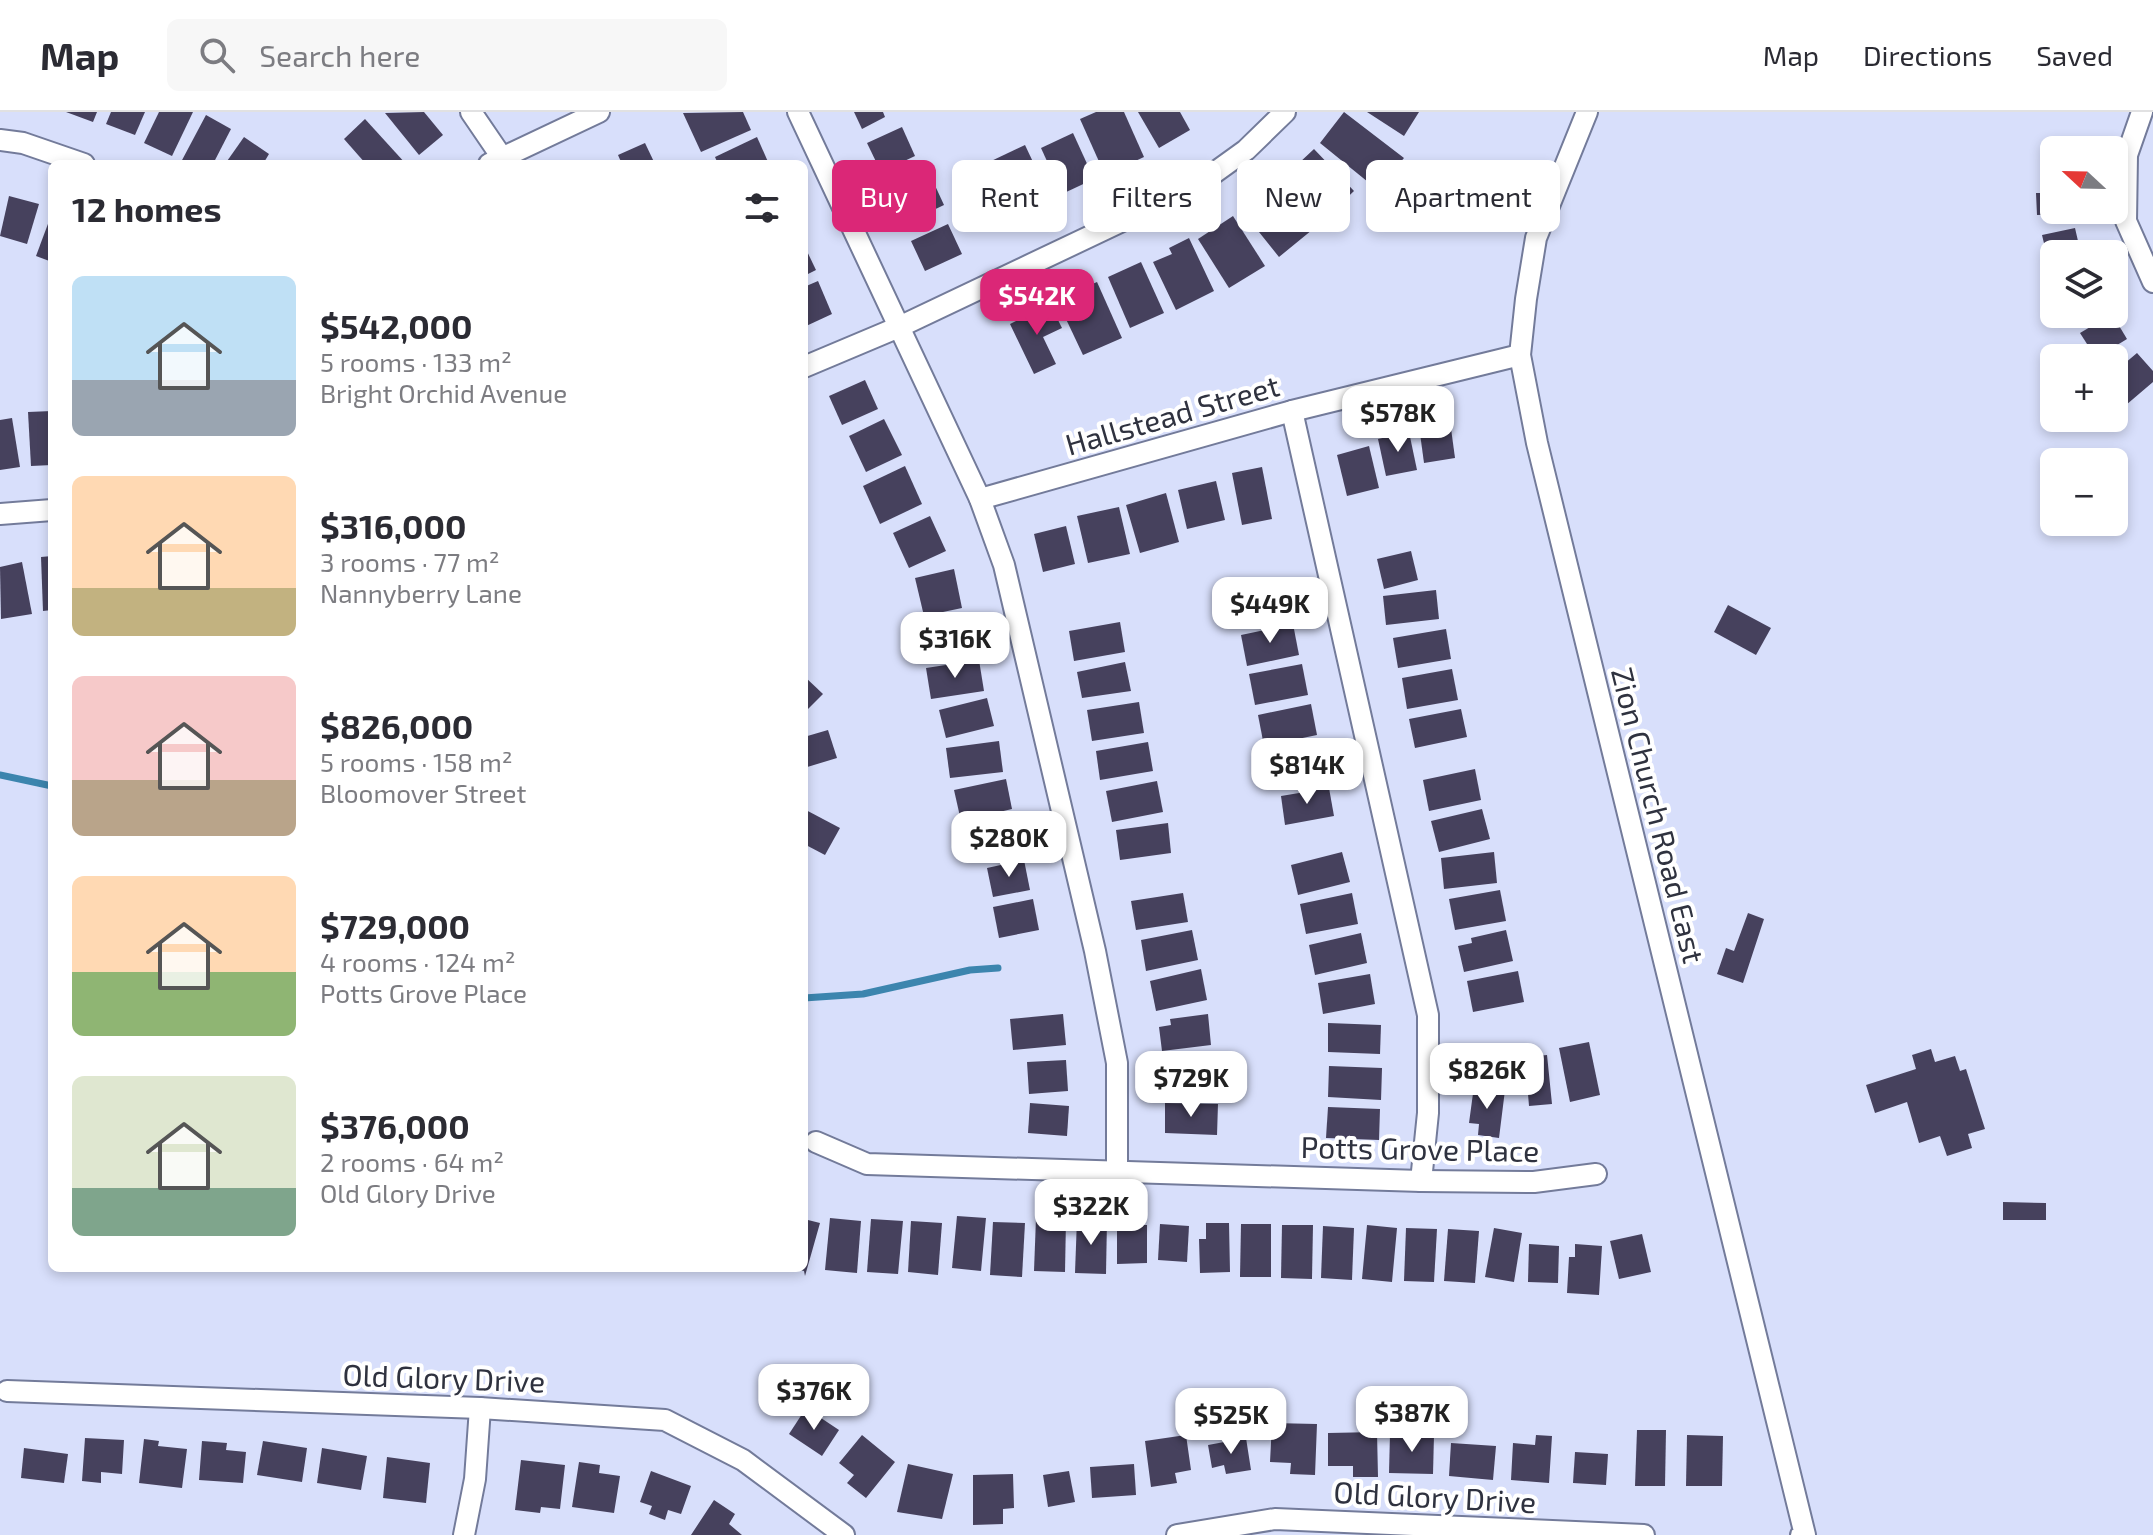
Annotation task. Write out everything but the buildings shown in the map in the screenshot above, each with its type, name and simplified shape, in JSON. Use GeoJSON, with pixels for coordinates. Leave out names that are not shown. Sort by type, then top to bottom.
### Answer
{"type":"FeatureCollection","features":[{"type":"Feature","properties":{"kind":"street"},"geometry":{"type":"LineString","coordinates":[[471,112],[495,160],[599,112]]}},
{"type":"Feature","properties":{"kind":"street"},"geometry":{"type":"LineString","coordinates":[[798,112],[980,499],[1004,565],[1095,951],[1117,1063],[1117,1170]]}},
{"type":"Feature","properties":{"kind":"street"},"geometry":{"type":"LineString","coordinates":[[808,365],[899,327],[1196,186],[1246,150],[1285,112]]}},
{"type":"Feature","properties":{"kind":"street","name":"Zion Church Road East"},"geometry":{"type":"LineString","coordinates":[[1587,112],[1536,238],[1520,355],[1537,443],[1803,1535]]}},
{"type":"Feature","properties":{"kind":"street"},"geometry":{"type":"LineString","coordinates":[[2142,112],[2127,155],[2126,221],[2153,282]]}},
{"type":"Feature","properties":{"kind":"street"},"geometry":{"type":"LineString","coordinates":[[0,140],[23,143],[72,160]]}},
{"type":"Feature","properties":{"kind":"street","name":"Hallstead Street"},"geometry":{"type":"LineString","coordinates":[[980,499],[1292,411],[1520,355]]}},
{"type":"Feature","properties":{"kind":"street"},"geometry":{"type":"LineString","coordinates":[[1292,411],[1428,1015],[1428,1113],[1421,1181]]}},
{"type":"Feature","properties":{"kind":"street"},"geometry":{"type":"LineString","coordinates":[[0,514],[48,510]]}},
{"type":"Feature","properties":{"kind":"street","name":"Potts Grove Place"},"geometry":{"type":"LineString","coordinates":[[816,1142],[867,1164],[1421,1181],[1534,1182],[1596,1174]]}},
{"type":"Feature","properties":{"kind":"street","name":"Old Glory Drive"},"geometry":{"type":"LineString","coordinates":[[7,1391],[480,1408],[665,1420],[743,1460],[844,1535]]}},
{"type":"Feature","properties":{"kind":"street"},"geometry":{"type":"LineString","coordinates":[[464,1535],[475,1479],[480,1408]]}},
{"type":"Feature","properties":{"kind":"street","name":"Old Glory Drive"},"geometry":{"type":"LineString","coordinates":[[1177,1535],[1275,1519],[1644,1535]]}},
{"type":"Feature","properties":{"kind":"waterway"},"geometry":{"type":"LineString","coordinates":[[0,775],[48,785]]}},
{"type":"Feature","properties":{"kind":"waterway"},"geometry":{"type":"LineString","coordinates":[[808,998],[863,994],[970,970],[998,968]]}}]}
